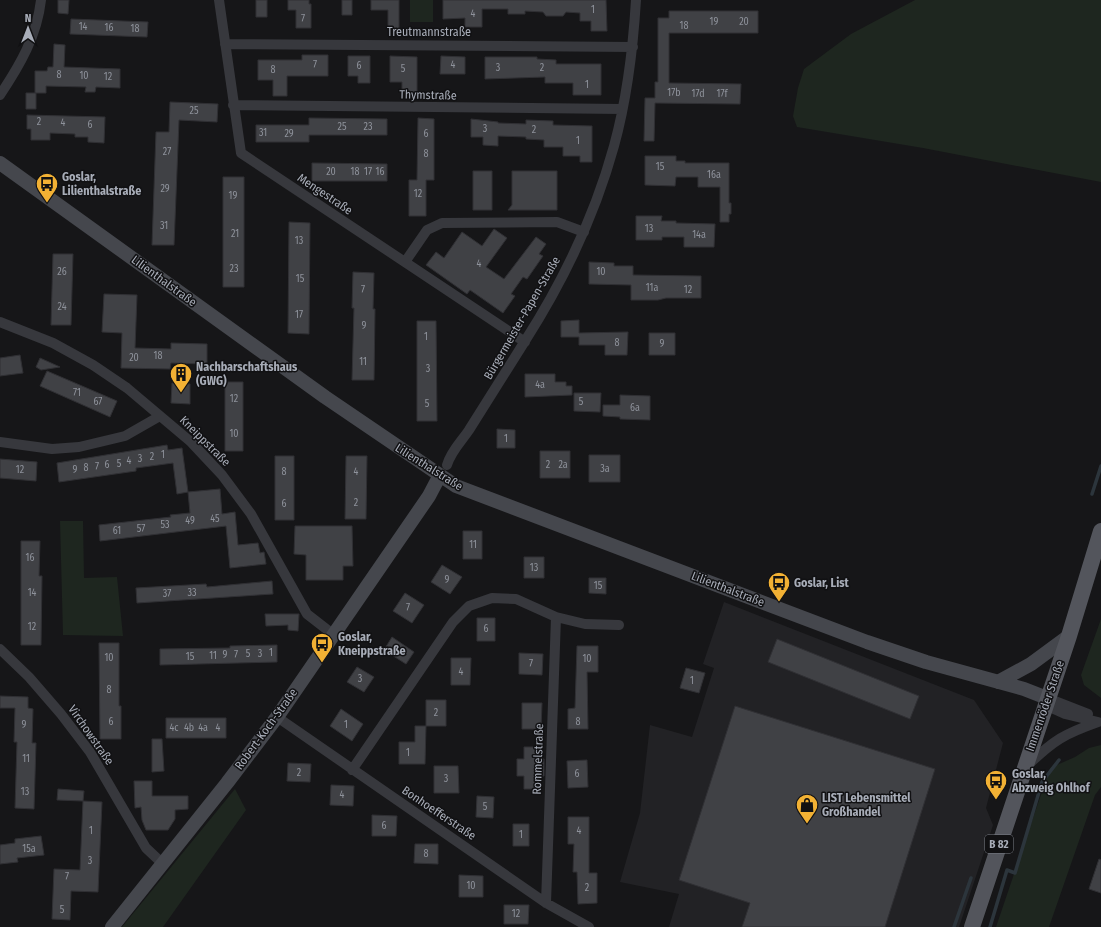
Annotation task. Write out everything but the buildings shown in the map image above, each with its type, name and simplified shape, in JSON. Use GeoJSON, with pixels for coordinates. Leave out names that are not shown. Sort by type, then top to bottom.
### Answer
{"type":"FeatureCollection","features":[{"type":"Feature","properties":{"kind":"main road","name":"Immenröder Straße"},"geometry":{"type":"LineString","coordinates":[[972,927],[1023,769],[1069,636],[1101,531]]}},
{"type":"Feature","properties":{"kind":"street"},"geometry":{"type":"LineString","coordinates":[[0,95],[28,48],[36,28],[41,0]]}},
{"type":"Feature","properties":{"kind":"street","name":"Mengestraße"},"geometry":{"type":"LineString","coordinates":[[219,0],[241,153],[525,342]]}},
{"type":"Feature","properties":{"kind":"street","name":"Bürgermeister-Papen-Straße"},"geometry":{"type":"LineString","coordinates":[[440,475],[463,444],[466,435],[525,342],[556,289],[584,232],[599,194],[615,145],[633,47],[636,0]]}},
{"type":"Feature","properties":{"kind":"street","name":"Treutmannstraße"},"geometry":{"type":"LineString","coordinates":[[225,44],[633,47]]}},
{"type":"Feature","properties":{"kind":"street","name":"Thymstraße"},"geometry":{"type":"LineString","coordinates":[[233,105],[622,109]]}},
{"type":"Feature","properties":{"kind":"street","name":"Lilienthalstraße"},"geometry":{"type":"LineString","coordinates":[[0,163],[319,392],[440,475],[466,490],[867,642],[1024,689],[1046,701]]}},
{"type":"Feature","properties":{"kind":"street"},"geometry":{"type":"LineString","coordinates":[[405,262],[427,230],[442,223],[557,222],[584,232]]}},
{"type":"Feature","properties":{"kind":"street","name":"Kneippstraße"},"geometry":{"type":"LineString","coordinates":[[1,324],[53,343],[93,365],[127,388],[191,442],[222,475],[251,514],[306,614],[334,635]]}},
{"type":"Feature","properties":{"kind":"street"},"geometry":{"type":"LineString","coordinates":[[0,442],[52,449],[79,447],[125,436],[160,416]]}},
{"type":"Feature","properties":{"kind":"street","name":"Robert-Koch-Straße"},"geometry":{"type":"LineString","coordinates":[[112,927],[277,717],[410,523],[414,510],[428,489],[440,475]]}},
{"type":"Feature","properties":{"kind":"street"},"geometry":{"type":"LineString","coordinates":[[352,770],[453,622],[469,606],[492,598],[516,599],[556,617],[585,624],[619,625]]}},
{"type":"Feature","properties":{"kind":"street","name":"Rommelstraße"},"geometry":{"type":"LineString","coordinates":[[546,903],[556,617]]}},
{"type":"Feature","properties":{"kind":"street"},"geometry":{"type":"LineString","coordinates":[[992,680],[1031,664],[1069,636]]}},
{"type":"Feature","properties":{"kind":"street","name":"Virchowstraße"},"geometry":{"type":"LineString","coordinates":[[0,649],[29,677],[62,714],[90,752],[146,848],[163,864]]}},
{"type":"Feature","properties":{"kind":"street"},"geometry":{"type":"LineString","coordinates":[[1046,701],[1100,722]]}},
{"type":"Feature","properties":{"kind":"street","name":"Bonhoefferstraße"},"geometry":{"type":"LineString","coordinates":[[277,717],[546,903],[588,927]]}},
{"type":"Feature","properties":{"kind":"street"},"geometry":{"type":"LineString","coordinates":[[1023,769],[1058,738],[1072,731],[1100,722]]}},
{"type":"Feature","properties":{"kind":"shaded area"},"geometry":{"type":"Polygon","coordinates":[[[410,0],[433,0],[433,22],[410,22],[410,0]]]}},
{"type":"Feature","properties":{"kind":"shaded area"},"geometry":{"type":"Polygon","coordinates":[[[915,0],[1101,0],[1101,182],[923,148],[797,127],[793,116],[798,88],[804,69],[851,34],[915,0]]]}},
{"type":"Feature","properties":{"kind":"shaded area"},"geometry":{"type":"Polygon","coordinates":[[[60,521],[83,521],[84,578],[117,577],[123,636],[63,635],[60,521]]]}},
{"type":"Feature","properties":{"kind":"shaded area"},"geometry":{"type":"Polygon","coordinates":[[[724,602],[974,700],[1003,743],[986,808],[993,825],[959,927],[669,927],[679,894],[620,882],[640,813],[650,725],[692,737],[714,668],[703,664],[724,602]]]}},
{"type":"Feature","properties":{"kind":"shaded area"},"geometry":{"type":"Polygon","coordinates":[[[1101,619],[1101,698],[1084,685],[1081,675],[1101,619]]]}},
{"type":"Feature","properties":{"kind":"shaded area"},"geometry":{"type":"Polygon","coordinates":[[[1101,745],[1101,787],[1095,795],[1049,927],[996,927],[1050,768],[1075,757],[1089,748],[1101,745]]]}},
{"type":"Feature","properties":{"kind":"shaded area"},"geometry":{"type":"Polygon","coordinates":[[[235,789],[246,810],[163,927],[122,927],[235,789]]]}},
{"type":"Feature","properties":{"kind":"waterway"},"geometry":{"type":"LineString","coordinates":[[1092,494],[1101,466]]}},
{"type":"Feature","properties":{"kind":"waterway"},"geometry":{"type":"LineString","coordinates":[[990,927],[1007,870],[1015,873],[1042,782],[1059,760]]}},
{"type":"Feature","properties":{"kind":"waterway"},"geometry":{"type":"LineString","coordinates":[[954,927],[971,878]]}},
{"type":"Feature","properties":{"kind":"place","name":"Goslar, Lilienthalstraße"},"geometry":{"type":"Point","coordinates":[47,204]}},
{"type":"Feature","properties":{"kind":"place","name":"Nachbarschaftshaus (GWG)"},"geometry":{"type":"Point","coordinates":[181,394]}},
{"type":"Feature","properties":{"kind":"place","name":"Goslar, List"},"geometry":{"type":"Point","coordinates":[779,602]}},
{"type":"Feature","properties":{"kind":"place","name":"Goslar, Kneippstraße"},"geometry":{"type":"Point","coordinates":[322,664]}},
{"type":"Feature","properties":{"kind":"place","name":"Goslar, Abzweig Ohlhof"},"geometry":{"type":"Point","coordinates":[996,800]}},
{"type":"Feature","properties":{"kind":"place","name":"LIST Lebensmittel Großhandel"},"geometry":{"type":"Point","coordinates":[807,824]}}]}
